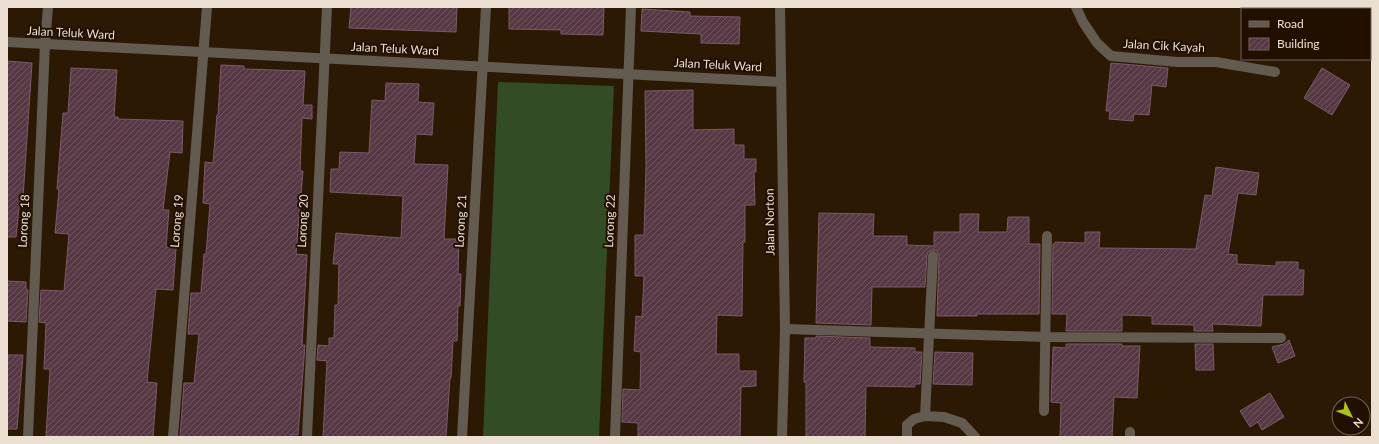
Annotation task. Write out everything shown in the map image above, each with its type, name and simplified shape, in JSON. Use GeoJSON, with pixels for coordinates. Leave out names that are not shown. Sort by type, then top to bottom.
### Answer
{"type":"FeatureCollection","features":[{"type":"Feature","properties":{"kind":"street","name":"Lorong 18"},"geometry":{"type":"LineString","coordinates":[[28,437],[45,44],[48,7]]}},
{"type":"Feature","properties":{"kind":"street","name":"Lorong 19"},"geometry":{"type":"LineString","coordinates":[[172,437],[207,7]]}},
{"type":"Feature","properties":{"kind":"street","name":"Lorong 20"},"geometry":{"type":"LineString","coordinates":[[307,437],[327,7]]}},
{"type":"Feature","properties":{"kind":"street","name":"Lorong 21"},"geometry":{"type":"LineString","coordinates":[[462,437],[486,7]]}},
{"type":"Feature","properties":{"kind":"street","name":"Lorong 22"},"geometry":{"type":"LineString","coordinates":[[615,437],[631,7]]}},
{"type":"Feature","properties":{"kind":"street","name":"Jalan Norton"},"geometry":{"type":"LineString","coordinates":[[780,7],[785,329],[782,437]]}},
{"type":"Feature","properties":{"kind":"street","name":"Jalan Cik Kayah"},"geometry":{"type":"LineString","coordinates":[[1076,7],[1083,22],[1097,43],[1111,56],[1177,62],[1216,62],[1275,72]]}},
{"type":"Feature","properties":{"kind":"street","name":"Jalan Teluk Ward"},"geometry":{"type":"LineString","coordinates":[[7,42],[781,82]]}},
{"type":"Feature","properties":{"kind":"street"},"geometry":{"type":"LineString","coordinates":[[1044,411],[1047,236]]}},
{"type":"Feature","properties":{"kind":"street"},"geometry":{"type":"LineString","coordinates":[[925,416],[933,256]]}},
{"type":"Feature","properties":{"kind":"street"},"geometry":{"type":"LineString","coordinates":[[785,329],[1045,337],[1281,338]]}},
{"type":"Feature","properties":{"kind":"street"},"geometry":{"type":"LineString","coordinates":[[907,437],[908,425],[914,418],[925,416],[944,417],[962,423],[975,437]]}},
{"type":"Feature","properties":{"kind":"green space"},"geometry":{"type":"Polygon","coordinates":[[[498,82],[614,86],[599,437],[483,437],[498,82]]]}},
{"type":"Feature","properties":{"kind":"building"},"geometry":{"type":"Polygon","coordinates":[[[351,7],[457,7],[456,32],[349,28],[351,7]]]}},
{"type":"Feature","properties":{"kind":"building"},"geometry":{"type":"Polygon","coordinates":[[[509,7],[604,7],[603,35],[561,34],[561,30],[509,29],[509,7]]]}},
{"type":"Feature","properties":{"kind":"building"},"geometry":{"type":"Polygon","coordinates":[[[642,9],[690,12],[690,16],[740,17],[739,44],[701,43],[701,34],[641,31],[642,9]]]}},
{"type":"Feature","properties":{"kind":"building"},"geometry":{"type":"Polygon","coordinates":[[[7,61],[32,63],[23,198],[20,198],[16,237],[7,237],[7,61]]]}},
{"type":"Feature","properties":{"kind":"building"},"geometry":{"type":"Polygon","coordinates":[[[1111,63],[1168,68],[1166,87],[1152,85],[1149,115],[1134,114],[1133,121],[1109,119],[1110,111],[1106,111],[1111,63]]]}},
{"type":"Feature","properties":{"kind":"building"},"geometry":{"type":"Polygon","coordinates":[[[221,65],[244,66],[244,69],[305,71],[303,105],[312,105],[312,119],[302,118],[300,171],[303,171],[296,254],[307,255],[302,345],[305,345],[298,435],[291,435],[291,437],[180,437],[184,383],[194,383],[199,334],[188,334],[191,293],[201,293],[210,204],[203,203],[205,162],[213,163],[221,65]]]}},
{"type":"Feature","properties":{"kind":"building"},"geometry":{"type":"Polygon","coordinates":[[[71,68],[117,70],[114,117],[118,117],[118,119],[183,121],[182,153],[170,152],[163,210],[169,210],[166,247],[176,248],[173,290],[156,289],[147,382],[157,383],[153,437],[46,436],[50,369],[44,369],[46,323],[39,322],[41,290],[64,291],[69,234],[55,233],[63,113],[68,113],[71,68]]]}},
{"type":"Feature","properties":{"kind":"building"},"geometry":{"type":"Polygon","coordinates":[[[1322,68],[1350,85],[1332,115],[1304,98],[1322,68]]]}},
{"type":"Feature","properties":{"kind":"building"},"geometry":{"type":"Polygon","coordinates":[[[386,83],[419,84],[418,102],[434,103],[432,135],[416,134],[414,164],[448,165],[444,239],[459,239],[458,274],[461,274],[457,341],[453,341],[446,437],[323,437],[327,361],[317,360],[318,345],[329,346],[329,338],[334,338],[335,305],[338,305],[339,264],[333,264],[336,233],[401,238],[403,196],[330,192],[331,169],[339,169],[340,152],[369,153],[372,100],[385,101],[386,83]]]}},
{"type":"Feature","properties":{"kind":"building"},"geometry":{"type":"Polygon","coordinates":[[[693,90],[693,130],[734,129],[734,145],[744,145],[744,159],[756,159],[756,172],[754,172],[755,205],[745,205],[742,316],[717,315],[716,354],[739,354],[739,371],[756,371],[756,386],[741,387],[740,437],[638,437],[638,423],[622,422],[623,389],[640,390],[641,352],[634,351],[636,316],[642,317],[644,276],[635,276],[635,235],[644,235],[646,166],[645,91],[693,90]]]}},
{"type":"Feature","properties":{"kind":"building"},"geometry":{"type":"Polygon","coordinates":[[[1216,167],[1259,173],[1256,195],[1238,193],[1228,254],[1237,255],[1237,264],[1276,266],[1276,262],[1298,262],[1298,270],[1304,270],[1303,295],[1263,295],[1261,326],[1212,324],[1213,331],[1194,331],[1194,325],[1152,324],[1152,316],[1122,315],[1122,331],[1066,331],[1067,314],[1052,314],[1053,244],[1055,244],[1055,242],[1085,243],[1085,232],[1100,232],[1099,248],[1196,249],[1205,195],[1212,196],[1216,167]]]}},
{"type":"Feature","properties":{"kind":"building"},"geometry":{"type":"Polygon","coordinates":[[[819,213],[874,214],[873,236],[907,236],[907,245],[934,246],[934,232],[960,232],[960,214],[979,214],[978,232],[1007,232],[1008,217],[1029,217],[1029,244],[1040,244],[1039,314],[977,314],[977,316],[937,316],[939,256],[937,251],[933,250],[928,252],[927,255],[925,287],[872,287],[871,325],[816,323],[819,213]]]}},
{"type":"Feature","properties":{"kind":"building"},"geometry":{"type":"Polygon","coordinates":[[[7,281],[26,282],[26,289],[28,290],[26,322],[7,321],[7,281]]]}},
{"type":"Feature","properties":{"kind":"building"},"geometry":{"type":"Polygon","coordinates":[[[816,336],[870,338],[870,347],[915,348],[915,352],[922,352],[920,384],[915,384],[915,387],[866,386],[865,437],[806,437],[806,382],[804,382],[805,338],[816,338],[816,336]]]}},
{"type":"Feature","properties":{"kind":"building"},"geometry":{"type":"Polygon","coordinates":[[[1289,340],[1295,356],[1278,363],[1272,347],[1284,344],[1289,340]]]}},
{"type":"Feature","properties":{"kind":"building"},"geometry":{"type":"Polygon","coordinates":[[[1066,344],[1122,344],[1122,346],[1140,346],[1137,398],[1114,397],[1112,437],[1060,437],[1061,403],[1051,402],[1053,347],[1066,348],[1066,344]]]}},
{"type":"Feature","properties":{"kind":"building"},"geometry":{"type":"Polygon","coordinates":[[[1195,344],[1213,344],[1214,370],[1196,370],[1195,344]]]}},
{"type":"Feature","properties":{"kind":"building"},"geometry":{"type":"Polygon","coordinates":[[[935,352],[973,353],[972,385],[933,384],[935,352]]]}},
{"type":"Feature","properties":{"kind":"building"},"geometry":{"type":"Polygon","coordinates":[[[7,355],[23,355],[17,429],[7,429],[7,355]]]}},
{"type":"Feature","properties":{"kind":"building"},"geometry":{"type":"Polygon","coordinates":[[[1270,393],[1284,417],[1262,430],[1258,422],[1250,427],[1240,411],[1270,393]]]}}]}
